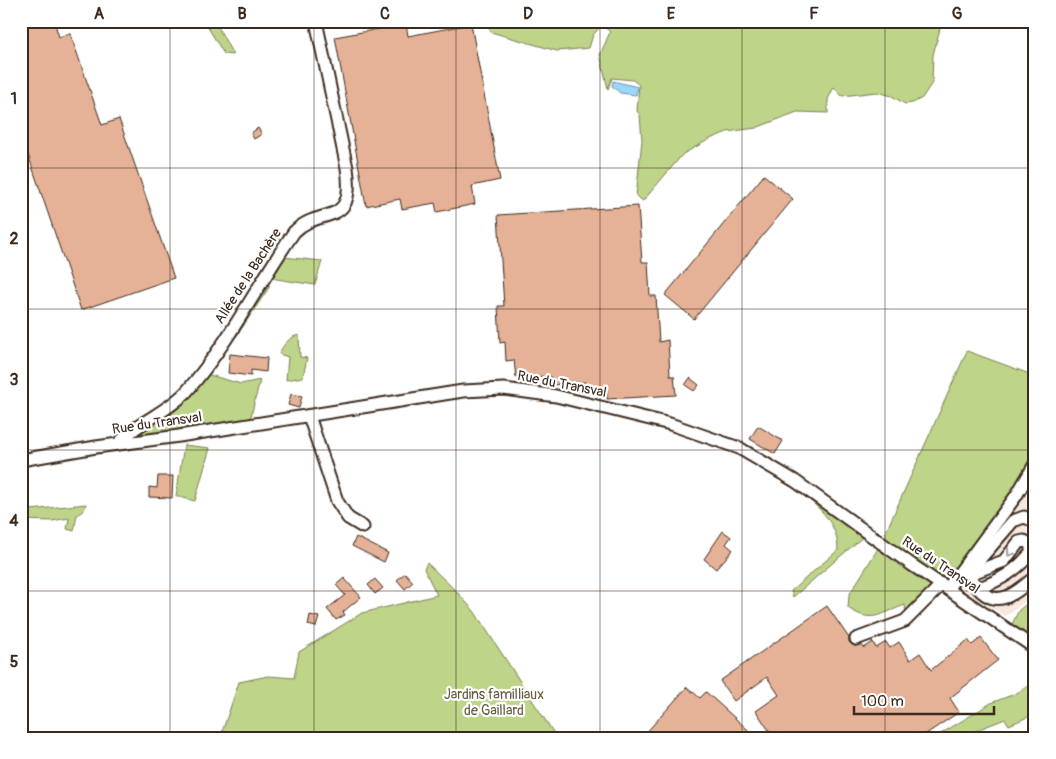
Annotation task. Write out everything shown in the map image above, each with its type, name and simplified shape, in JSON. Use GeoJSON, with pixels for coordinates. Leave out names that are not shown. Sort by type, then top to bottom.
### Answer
{"type":"FeatureCollection","features":[{"type":"Feature","properties":{"kind":"street","name":"Allée de la Bachère"},"geometry":{"type":"LineString","coordinates":[[118,444],[132,429],[174,404],[199,376],[294,232],[301,226],[338,211],[345,202],[348,190],[347,168],[316,21]]}},
{"type":"Feature","properties":{"kind":"street","name":"Rue du Transval"},"geometry":{"type":"LineString","coordinates":[[21,460],[454,393],[498,388],[556,396],[670,424],[730,444],[771,465],[945,586],[978,614],[1035,648]]}},
{"type":"Feature","properties":{"kind":"street"},"geometry":{"type":"LineString","coordinates":[[309,416],[337,501],[348,518],[363,527]]}},
{"type":"Feature","properties":{"kind":"street"},"geometry":{"type":"LineString","coordinates":[[964,572],[1016,496],[1035,464]]}},
{"type":"Feature","properties":{"kind":"street"},"geometry":{"type":"LineString","coordinates":[[856,639],[905,622],[945,586],[964,572],[1013,520],[1026,517],[1035,521]]}},
{"type":"Feature","properties":{"kind":"street"},"geometry":{"type":"LineString","coordinates":[[964,572],[1004,561],[1019,542],[1024,541],[1031,544],[1031,553],[1018,568],[999,581],[979,588]]}},
{"type":"Feature","properties":{"kind":"street"},"geometry":{"type":"LineString","coordinates":[[964,572],[979,588],[991,597],[1004,598],[1015,594],[1035,577]]}},
{"type":"Feature","properties":{"kind":"shaded area"},"geometry":{"type":"Polygon","coordinates":[[[1026,494],[1035,501],[1035,595],[1005,616],[963,591],[962,579],[1026,494]]]}},
{"type":"Feature","properties":{"kind":"green space"},"geometry":{"type":"Polygon","coordinates":[[[204,21],[215,21],[233,55],[224,54],[204,21]]]}},
{"type":"Feature","properties":{"kind":"green space"},"geometry":{"type":"Polygon","coordinates":[[[484,21],[942,21],[933,55],[932,83],[922,98],[913,103],[905,104],[892,96],[877,92],[842,96],[834,87],[828,99],[828,113],[797,112],[756,128],[727,132],[683,154],[643,201],[636,196],[642,140],[640,115],[637,111],[639,85],[633,80],[612,78],[608,89],[600,55],[610,32],[602,25],[593,35],[589,48],[557,51],[491,32],[484,21]]]}},
{"type":"Feature","properties":{"kind":"green space"},"geometry":{"type":"Polygon","coordinates":[[[283,257],[322,261],[315,285],[270,278],[283,257]]]}},
{"type":"Feature","properties":{"kind":"green space"},"geometry":{"type":"Polygon","coordinates":[[[267,284],[270,286],[236,337],[233,334],[267,284]]]}},
{"type":"Feature","properties":{"kind":"green space"},"geometry":{"type":"Polygon","coordinates":[[[299,335],[300,357],[307,358],[303,377],[286,380],[288,357],[279,354],[287,342],[299,335]]]}},
{"type":"Feature","properties":{"kind":"green space"},"geometry":{"type":"Polygon","coordinates":[[[967,351],[1035,376],[1035,456],[1012,495],[986,526],[955,571],[935,586],[906,615],[905,605],[876,616],[864,616],[856,613],[848,608],[849,595],[879,547],[967,351]]]}},
{"type":"Feature","properties":{"kind":"green space"},"geometry":{"type":"Polygon","coordinates":[[[206,374],[241,384],[260,380],[250,420],[133,438],[132,433],[206,374]]]}},
{"type":"Feature","properties":{"kind":"green space"},"geometry":{"type":"Polygon","coordinates":[[[184,445],[210,448],[195,501],[176,496],[184,445]]]}},
{"type":"Feature","properties":{"kind":"green space"},"geometry":{"type":"Polygon","coordinates":[[[769,472],[775,472],[864,536],[793,597],[791,591],[838,550],[836,536],[824,513],[803,495],[769,472]]]}},
{"type":"Feature","properties":{"kind":"green space"},"geometry":{"type":"Polygon","coordinates":[[[86,504],[84,510],[77,515],[74,531],[67,529],[69,518],[52,521],[21,520],[21,511],[86,504]]]}},
{"type":"Feature","properties":{"kind":"green space","name":"Jardins familliaux de Gaillard"},"geometry":{"type":"Polygon","coordinates":[[[427,563],[474,611],[557,738],[220,738],[239,682],[268,676],[294,678],[299,652],[362,613],[437,595],[424,569],[427,563]]]}},
{"type":"Feature","properties":{"kind":"green space"},"geometry":{"type":"Polygon","coordinates":[[[1035,597],[1035,642],[1011,626],[1019,610],[1035,597]]]}},
{"type":"Feature","properties":{"kind":"green space"},"geometry":{"type":"Polygon","coordinates":[[[1035,681],[1035,714],[1009,725],[1005,719],[967,734],[970,738],[934,738],[991,703],[1017,693],[1035,681]]]}},
{"type":"Feature","properties":{"kind":"water"},"geometry":{"type":"Polygon","coordinates":[[[613,81],[638,87],[636,95],[620,93],[612,86],[613,81]]]}},
{"type":"Feature","properties":{"kind":"building"},"geometry":{"type":"Polygon","coordinates":[[[21,21],[54,21],[59,37],[70,33],[102,125],[119,119],[174,278],[81,310],[21,134],[21,21]]]}},
{"type":"Feature","properties":{"kind":"building"},"geometry":{"type":"Polygon","coordinates":[[[406,24],[408,36],[471,24],[500,180],[472,186],[475,204],[437,212],[435,203],[402,209],[400,199],[366,206],[335,37],[406,24]]]}},
{"type":"Feature","properties":{"kind":"building"},"geometry":{"type":"Polygon","coordinates":[[[258,128],[262,134],[254,139],[251,133],[258,128]]]}},
{"type":"Feature","properties":{"kind":"building"},"geometry":{"type":"Polygon","coordinates":[[[764,175],[793,199],[694,319],[665,295],[764,175]]]}},
{"type":"Feature","properties":{"kind":"building"},"geometry":{"type":"Polygon","coordinates":[[[638,206],[642,262],[648,262],[650,296],[656,296],[659,342],[668,340],[670,376],[674,376],[676,395],[607,399],[607,390],[586,392],[585,382],[551,385],[550,376],[516,378],[514,360],[506,361],[505,342],[500,343],[498,306],[504,306],[498,215],[638,206]]]}},
{"type":"Feature","properties":{"kind":"building"},"geometry":{"type":"Polygon","coordinates":[[[230,354],[267,358],[266,372],[251,370],[251,376],[228,373],[230,354]]]}},
{"type":"Feature","properties":{"kind":"building"},"geometry":{"type":"Polygon","coordinates":[[[690,378],[699,385],[694,391],[685,385],[690,378]]]}},
{"type":"Feature","properties":{"kind":"building"},"geometry":{"type":"Polygon","coordinates":[[[291,394],[302,396],[299,408],[288,405],[291,394]]]}},
{"type":"Feature","properties":{"kind":"building"},"geometry":{"type":"Polygon","coordinates":[[[758,426],[783,441],[775,454],[750,439],[758,426]]]}},
{"type":"Feature","properties":{"kind":"building"},"geometry":{"type":"Polygon","coordinates":[[[158,476],[173,476],[172,498],[149,497],[149,487],[157,488],[158,476]]]}},
{"type":"Feature","properties":{"kind":"building"},"geometry":{"type":"Polygon","coordinates":[[[723,531],[731,537],[726,544],[733,550],[716,569],[704,559],[723,531]]]}},
{"type":"Feature","properties":{"kind":"building"},"geometry":{"type":"Polygon","coordinates":[[[356,537],[388,553],[384,562],[352,546],[356,537]]]}},
{"type":"Feature","properties":{"kind":"building"},"geometry":{"type":"Polygon","coordinates":[[[405,573],[413,582],[405,589],[397,580],[405,573]]]}},
{"type":"Feature","properties":{"kind":"building"},"geometry":{"type":"Polygon","coordinates":[[[344,578],[361,597],[343,612],[345,615],[336,620],[327,609],[345,595],[336,585],[344,578]]]}},
{"type":"Feature","properties":{"kind":"building"},"geometry":{"type":"Polygon","coordinates":[[[375,579],[383,588],[375,594],[368,585],[375,579]]]}},
{"type":"Feature","properties":{"kind":"building"},"geometry":{"type":"Polygon","coordinates":[[[827,606],[849,638],[849,642],[854,646],[862,645],[864,648],[873,642],[876,648],[886,642],[890,648],[899,642],[910,660],[920,653],[931,670],[968,640],[972,645],[981,638],[998,660],[950,698],[959,712],[920,738],[774,738],[756,711],[779,695],[767,677],[734,701],[720,681],[827,606]]]}},
{"type":"Feature","properties":{"kind":"building"},"geometry":{"type":"Polygon","coordinates":[[[310,615],[319,617],[316,627],[308,625],[310,615]]]}},
{"type":"Feature","properties":{"kind":"building"},"geometry":{"type":"Polygon","coordinates":[[[687,687],[700,698],[706,692],[757,738],[648,738],[645,734],[687,687]]]}}]}
